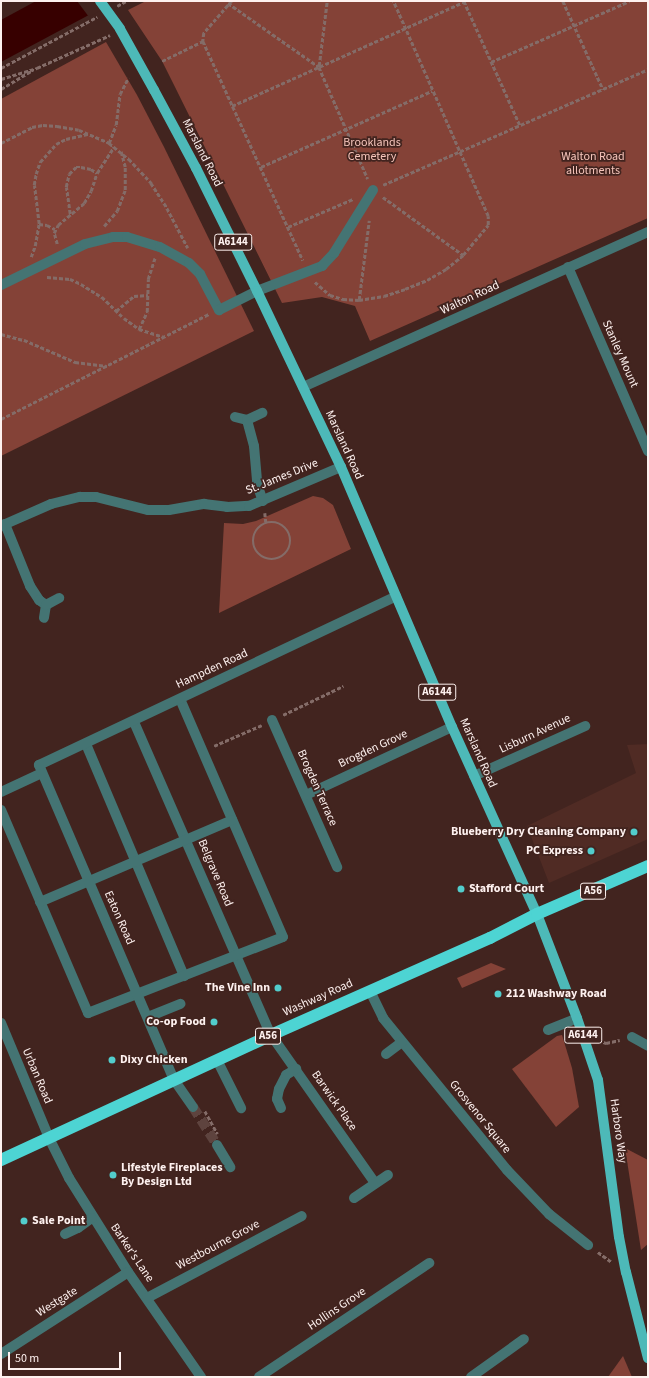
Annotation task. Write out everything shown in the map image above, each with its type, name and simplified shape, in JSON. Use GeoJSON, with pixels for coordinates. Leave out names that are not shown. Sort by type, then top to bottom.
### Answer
{"type":"FeatureCollection","features":[{"type":"Feature","properties":{"kind":"highway","name":"Washway Road"},"geometry":{"type":"LineString","coordinates":[[1,1160],[271,1035],[490,938],[537,914],[648,866]]}},
{"type":"Feature","properties":{"kind":"main road","name":"Marsland Road"},"geometry":{"type":"LineString","coordinates":[[100,1],[117,26],[193,162],[341,467],[452,727],[537,914]]}},
{"type":"Feature","properties":{"kind":"main road","name":"Harboro Way"},"geometry":{"type":"LineString","coordinates":[[537,914],[577,1018],[598,1080],[619,1237],[626,1272],[648,1358]]}},
{"type":"Feature","properties":{"kind":"street"},"geometry":{"type":"LineString","coordinates":[[1,285],[85,244],[101,239],[120,237],[160,246],[189,263],[200,274],[219,310],[257,292],[322,266],[334,253],[373,190]]}},
{"type":"Feature","properties":{"kind":"street","name":"Walton Road"},"geometry":{"type":"LineString","coordinates":[[302,387],[424,334],[568,267],[648,232]]}},
{"type":"Feature","properties":{"kind":"street","name":"Stanley Mount"},"geometry":{"type":"LineString","coordinates":[[568,267],[648,451]]}},
{"type":"Feature","properties":{"kind":"street"},"geometry":{"type":"LineString","coordinates":[[235,417],[247,420],[262,413]]}},
{"type":"Feature","properties":{"kind":"street"},"geometry":{"type":"LineString","coordinates":[[247,420],[254,446],[257,484],[263,501]]}},
{"type":"Feature","properties":{"kind":"street","name":"St. James Drive"},"geometry":{"type":"LineString","coordinates":[[3,525],[51,504],[80,497],[96,497],[148,510],[169,510],[204,504],[238,507],[263,501],[341,467]]}},
{"type":"Feature","properties":{"kind":"street"},"geometry":{"type":"LineString","coordinates":[[3,525],[30,586],[39,600],[46,605]]}},
{"type":"Feature","properties":{"kind":"street","name":"Hampden Road"},"geometry":{"type":"LineString","coordinates":[[1,792],[86,744],[396,596]]}},
{"type":"Feature","properties":{"kind":"street"},"geometry":{"type":"LineString","coordinates":[[46,605],[59,598]]}},
{"type":"Feature","properties":{"kind":"street"},"geometry":{"type":"LineString","coordinates":[[44,618],[46,605]]}},
{"type":"Feature","properties":{"kind":"street"},"geometry":{"type":"LineString","coordinates":[[1,810],[88,1013],[236,957],[283,937],[180,699]]}},
{"type":"Feature","properties":{"kind":"street","name":"Brogden Terrace"},"geometry":{"type":"LineString","coordinates":[[272,720],[337,867]]}},
{"type":"Feature","properties":{"kind":"street","name":"Belgrave Road"},"geometry":{"type":"LineString","coordinates":[[134,722],[271,1035]]}},
{"type":"Feature","properties":{"kind":"street","name":"Lisburn Avenue"},"geometry":{"type":"LineString","coordinates":[[474,776],[585,726]]}},
{"type":"Feature","properties":{"kind":"street","name":"Brogden Grove"},"geometry":{"type":"LineString","coordinates":[[306,795],[452,727]]}},
{"type":"Feature","properties":{"kind":"street"},"geometry":{"type":"LineString","coordinates":[[86,744],[184,976]]}},
{"type":"Feature","properties":{"kind":"street","name":"Eaton Road"},"geometry":{"type":"LineString","coordinates":[[41,769],[88,882],[148,1017],[174,1080],[193,1108]]}},
{"type":"Feature","properties":{"kind":"street"},"geometry":{"type":"LineString","coordinates":[[40,902],[187,841],[232,820]]}},
{"type":"Feature","properties":{"kind":"street","name":"Grosvenor Square"},"geometry":{"type":"LineString","coordinates":[[370,991],[379,1012],[506,1170],[549,1214],[588,1245]]}},
{"type":"Feature","properties":{"kind":"street"},"geometry":{"type":"LineString","coordinates":[[148,1017],[180,1004]]}},
{"type":"Feature","properties":{"kind":"street"},"geometry":{"type":"LineString","coordinates":[[548,1030],[577,1018]]}},
{"type":"Feature","properties":{"kind":"street","name":"Urban Road"},"geometry":{"type":"LineString","coordinates":[[1,1023],[49,1138]]}},
{"type":"Feature","properties":{"kind":"street","name":"Barwick Place"},"geometry":{"type":"LineString","coordinates":[[271,1035],[375,1183]]}},
{"type":"Feature","properties":{"kind":"street"},"geometry":{"type":"LineString","coordinates":[[632,1037],[648,1046]]}},
{"type":"Feature","properties":{"kind":"street"},"geometry":{"type":"LineString","coordinates":[[386,1054],[402,1042]]}},
{"type":"Feature","properties":{"kind":"street"},"geometry":{"type":"LineString","coordinates":[[217,1060],[241,1108]]}},
{"type":"Feature","properties":{"kind":"street"},"geometry":{"type":"LineString","coordinates":[[281,1108],[277,1099],[279,1089],[286,1075],[296,1069]]}},
{"type":"Feature","properties":{"kind":"street","name":"Barker's Lane"},"geometry":{"type":"LineString","coordinates":[[49,1138],[69,1178],[92,1218],[201,1377]]}},
{"type":"Feature","properties":{"kind":"street"},"geometry":{"type":"LineString","coordinates":[[218,1140],[230,1167]]}},
{"type":"Feature","properties":{"kind":"street"},"geometry":{"type":"LineString","coordinates":[[354,1198],[388,1174]]}},
{"type":"Feature","properties":{"kind":"street","name":"Westbourne Grove"},"geometry":{"type":"LineString","coordinates":[[147,1298],[302,1216]]}},
{"type":"Feature","properties":{"kind":"street"},"geometry":{"type":"LineString","coordinates":[[65,1234],[78,1228],[92,1218]]}},
{"type":"Feature","properties":{"kind":"street","name":"Hollins Grove"},"geometry":{"type":"LineString","coordinates":[[259,1377],[429,1263]]}},
{"type":"Feature","properties":{"kind":"street","name":"Westgate"},"geometry":{"type":"LineString","coordinates":[[1,1354],[128,1272]]}},
{"type":"Feature","properties":{"kind":"street"},"geometry":{"type":"LineString","coordinates":[[471,1377],[524,1339]]}},
{"type":"Feature","properties":{"kind":"path"},"geometry":{"type":"LineString","coordinates":[[113,8],[126,1]]}},
{"type":"Feature","properties":{"kind":"path"},"geometry":{"type":"LineString","coordinates":[[232,1],[204,33],[203,41],[309,272],[321,289],[330,295],[343,299],[359,300],[384,296],[427,280],[446,269],[463,255],[488,225],[488,216],[393,1]]}},
{"type":"Feature","properties":{"kind":"path"},"geometry":{"type":"LineString","coordinates":[[327,1],[319,67],[373,190],[463,255]]}},
{"type":"Feature","properties":{"kind":"path"},"geometry":{"type":"LineString","coordinates":[[232,106],[465,1],[520,125]]}},
{"type":"Feature","properties":{"kind":"path"},"geometry":{"type":"LineString","coordinates":[[563,1],[602,89]]}},
{"type":"Feature","properties":{"kind":"path"},"geometry":{"type":"LineString","coordinates":[[491,62],[629,1]]}},
{"type":"Feature","properties":{"kind":"path"},"geometry":{"type":"LineString","coordinates":[[228,4],[319,67]]}},
{"type":"Feature","properties":{"kind":"path"},"geometry":{"type":"LineString","coordinates":[[1,68],[100,15]]}},
{"type":"Feature","properties":{"kind":"path"},"geometry":{"type":"LineString","coordinates":[[1,88],[117,26]]}},
{"type":"Feature","properties":{"kind":"path"},"geometry":{"type":"LineString","coordinates":[[162,61],[203,41]]}},
{"type":"Feature","properties":{"kind":"path"},"geometry":{"type":"LineString","coordinates":[[1,79],[37,68]]}},
{"type":"Feature","properties":{"kind":"path"},"geometry":{"type":"LineString","coordinates":[[288,227],[648,69]]}},
{"type":"Feature","properties":{"kind":"path"},"geometry":{"type":"LineString","coordinates":[[109,143],[116,125],[120,94],[128,78]]}},
{"type":"Feature","properties":{"kind":"path"},"geometry":{"type":"LineString","coordinates":[[261,167],[432,91]]}},
{"type":"Feature","properties":{"kind":"path"},"geometry":{"type":"LineString","coordinates":[[1,143],[32,127],[43,126],[68,127],[109,143],[121,152],[151,183],[167,208],[190,254]]}},
{"type":"Feature","properties":{"kind":"path"},"geometry":{"type":"LineString","coordinates":[[19,276],[31,258],[36,241],[39,224],[34,185],[40,162],[56,144],[78,135],[89,134]]}},
{"type":"Feature","properties":{"kind":"path"},"geometry":{"type":"LineString","coordinates":[[62,256],[54,237],[55,229],[61,221],[79,208],[88,197],[97,173],[114,147]]}},
{"type":"Feature","properties":{"kind":"path"},"geometry":{"type":"LineString","coordinates":[[85,244],[109,221],[122,201],[126,179],[121,152]]}},
{"type":"Feature","properties":{"kind":"path"},"geometry":{"type":"LineString","coordinates":[[70,215],[66,187],[69,174],[76,167],[92,169],[97,173]]}},
{"type":"Feature","properties":{"kind":"path"},"geometry":{"type":"LineString","coordinates":[[359,300],[370,214]]}},
{"type":"Feature","properties":{"kind":"path"},"geometry":{"type":"LineString","coordinates":[[39,224],[47,225],[55,229]]}},
{"type":"Feature","properties":{"kind":"path"},"geometry":{"type":"LineString","coordinates":[[139,329],[147,312],[150,270],[160,246]]}},
{"type":"Feature","properties":{"kind":"path"},"geometry":{"type":"LineString","coordinates":[[44,277],[70,279],[81,284],[102,298],[139,329],[164,337]]}},
{"type":"Feature","properties":{"kind":"path"},"geometry":{"type":"LineString","coordinates":[[116,311],[134,296],[148,295]]}},
{"type":"Feature","properties":{"kind":"path"},"geometry":{"type":"LineString","coordinates":[[1,419],[219,310]]}},
{"type":"Feature","properties":{"kind":"path"},"geometry":{"type":"LineString","coordinates":[[1,334],[24,340],[75,362],[108,366]]}},
{"type":"Feature","properties":{"kind":"path"},"geometry":{"type":"LineString","coordinates":[[272,521],[278,522],[288,529],[292,540],[288,552],[278,559],[271,560],[259,555],[253,544],[256,531],[260,526],[272,521]]}},
{"type":"Feature","properties":{"kind":"path"},"geometry":{"type":"LineString","coordinates":[[583,1035],[606,1044],[632,1037]]}},
{"type":"Feature","properties":{"kind":"path"},"geometry":{"type":"LineString","coordinates":[[204,1110],[218,1140]]}},
{"type":"Feature","properties":{"kind":"path"},"geometry":{"type":"LineString","coordinates":[[588,1245],[626,1272]]}},
{"type":"Feature","properties":{"kind":"shaded area"},"geometry":{"type":"Polygon","coordinates":[[[36,1],[115,1],[1,62],[1,20],[36,1]]]}},
{"type":"Feature","properties":{"kind":"shaded area"},"geometry":{"type":"Polygon","coordinates":[[[648,744],[648,839],[549,883],[527,826],[636,773],[627,745],[648,744]]]}},
{"type":"Feature","properties":{"kind":"green space","name":"Brooklands Cemetery"},"geometry":{"type":"Polygon","coordinates":[[[146,1],[648,1],[648,218],[370,341],[355,306],[322,297],[282,303],[162,61],[128,10],[146,1]]]}},
{"type":"Feature","properties":{"kind":"green space"},"geometry":{"type":"Polygon","coordinates":[[[106,42],[137,95],[164,147],[254,331],[1,456],[1,99],[106,42]]]}},
{"type":"Feature","properties":{"kind":"green space"},"geometry":{"type":"Polygon","coordinates":[[[313,496],[323,498],[333,505],[351,549],[219,613],[224,523],[243,524],[256,521],[313,496]]]}},
{"type":"Feature","properties":{"kind":"green space"},"geometry":{"type":"Polygon","coordinates":[[[491,963],[506,969],[462,988],[457,978],[491,963]]]}},
{"type":"Feature","properties":{"kind":"green space"},"geometry":{"type":"Polygon","coordinates":[[[562,1035],[572,1068],[579,1107],[556,1127],[512,1069],[557,1036],[562,1035]]]}},
{"type":"Feature","properties":{"kind":"green space"},"geometry":{"type":"Polygon","coordinates":[[[625,1148],[648,1160],[648,1244],[641,1250],[625,1148]]]}},
{"type":"Feature","properties":{"kind":"green space"},"geometry":{"type":"Polygon","coordinates":[[[623,1356],[632,1377],[608,1377],[623,1356]]]}},
{"type":"Feature","properties":{"kind":"pier"},"geometry":{"type":"Polygon","coordinates":[[[77,1],[117,1],[89,17],[77,1]]]}},
{"type":"Feature","properties":{"kind":"tunnel"},"geometry":{"type":"LineString","coordinates":[[193,1107],[217,1145]]}},
{"type":"Feature","properties":{"kind":"place","name":"Blueberry Dry Cleaning Company"},"geometry":{"type":"Point","coordinates":[634,832]}},
{"type":"Feature","properties":{"kind":"place","name":"PC Express"},"geometry":{"type":"Point","coordinates":[591,851]}},
{"type":"Feature","properties":{"kind":"place","name":"Stafford Court"},"geometry":{"type":"Point","coordinates":[461,889]}},
{"type":"Feature","properties":{"kind":"place","name":"The Vine Inn"},"geometry":{"type":"Point","coordinates":[278,988]}},
{"type":"Feature","properties":{"kind":"place","name":"212 Washway Road"},"geometry":{"type":"Point","coordinates":[498,994]}},
{"type":"Feature","properties":{"kind":"place","name":"Co-op Food"},"geometry":{"type":"Point","coordinates":[214,1022]}},
{"type":"Feature","properties":{"kind":"place","name":"Dixy Chicken"},"geometry":{"type":"Point","coordinates":[112,1060]}},
{"type":"Feature","properties":{"kind":"place","name":"Lifestyle Fireplaces By Design Ltd"},"geometry":{"type":"Point","coordinates":[113,1175]}},
{"type":"Feature","properties":{"kind":"place","name":"Sale Point"},"geometry":{"type":"Point","coordinates":[24,1221]}},
{"type":"Feature","properties":{"kind":"park label","name":"Walton Road allotments"},"geometry":{"type":"Point","coordinates":[593,164]}}]}
